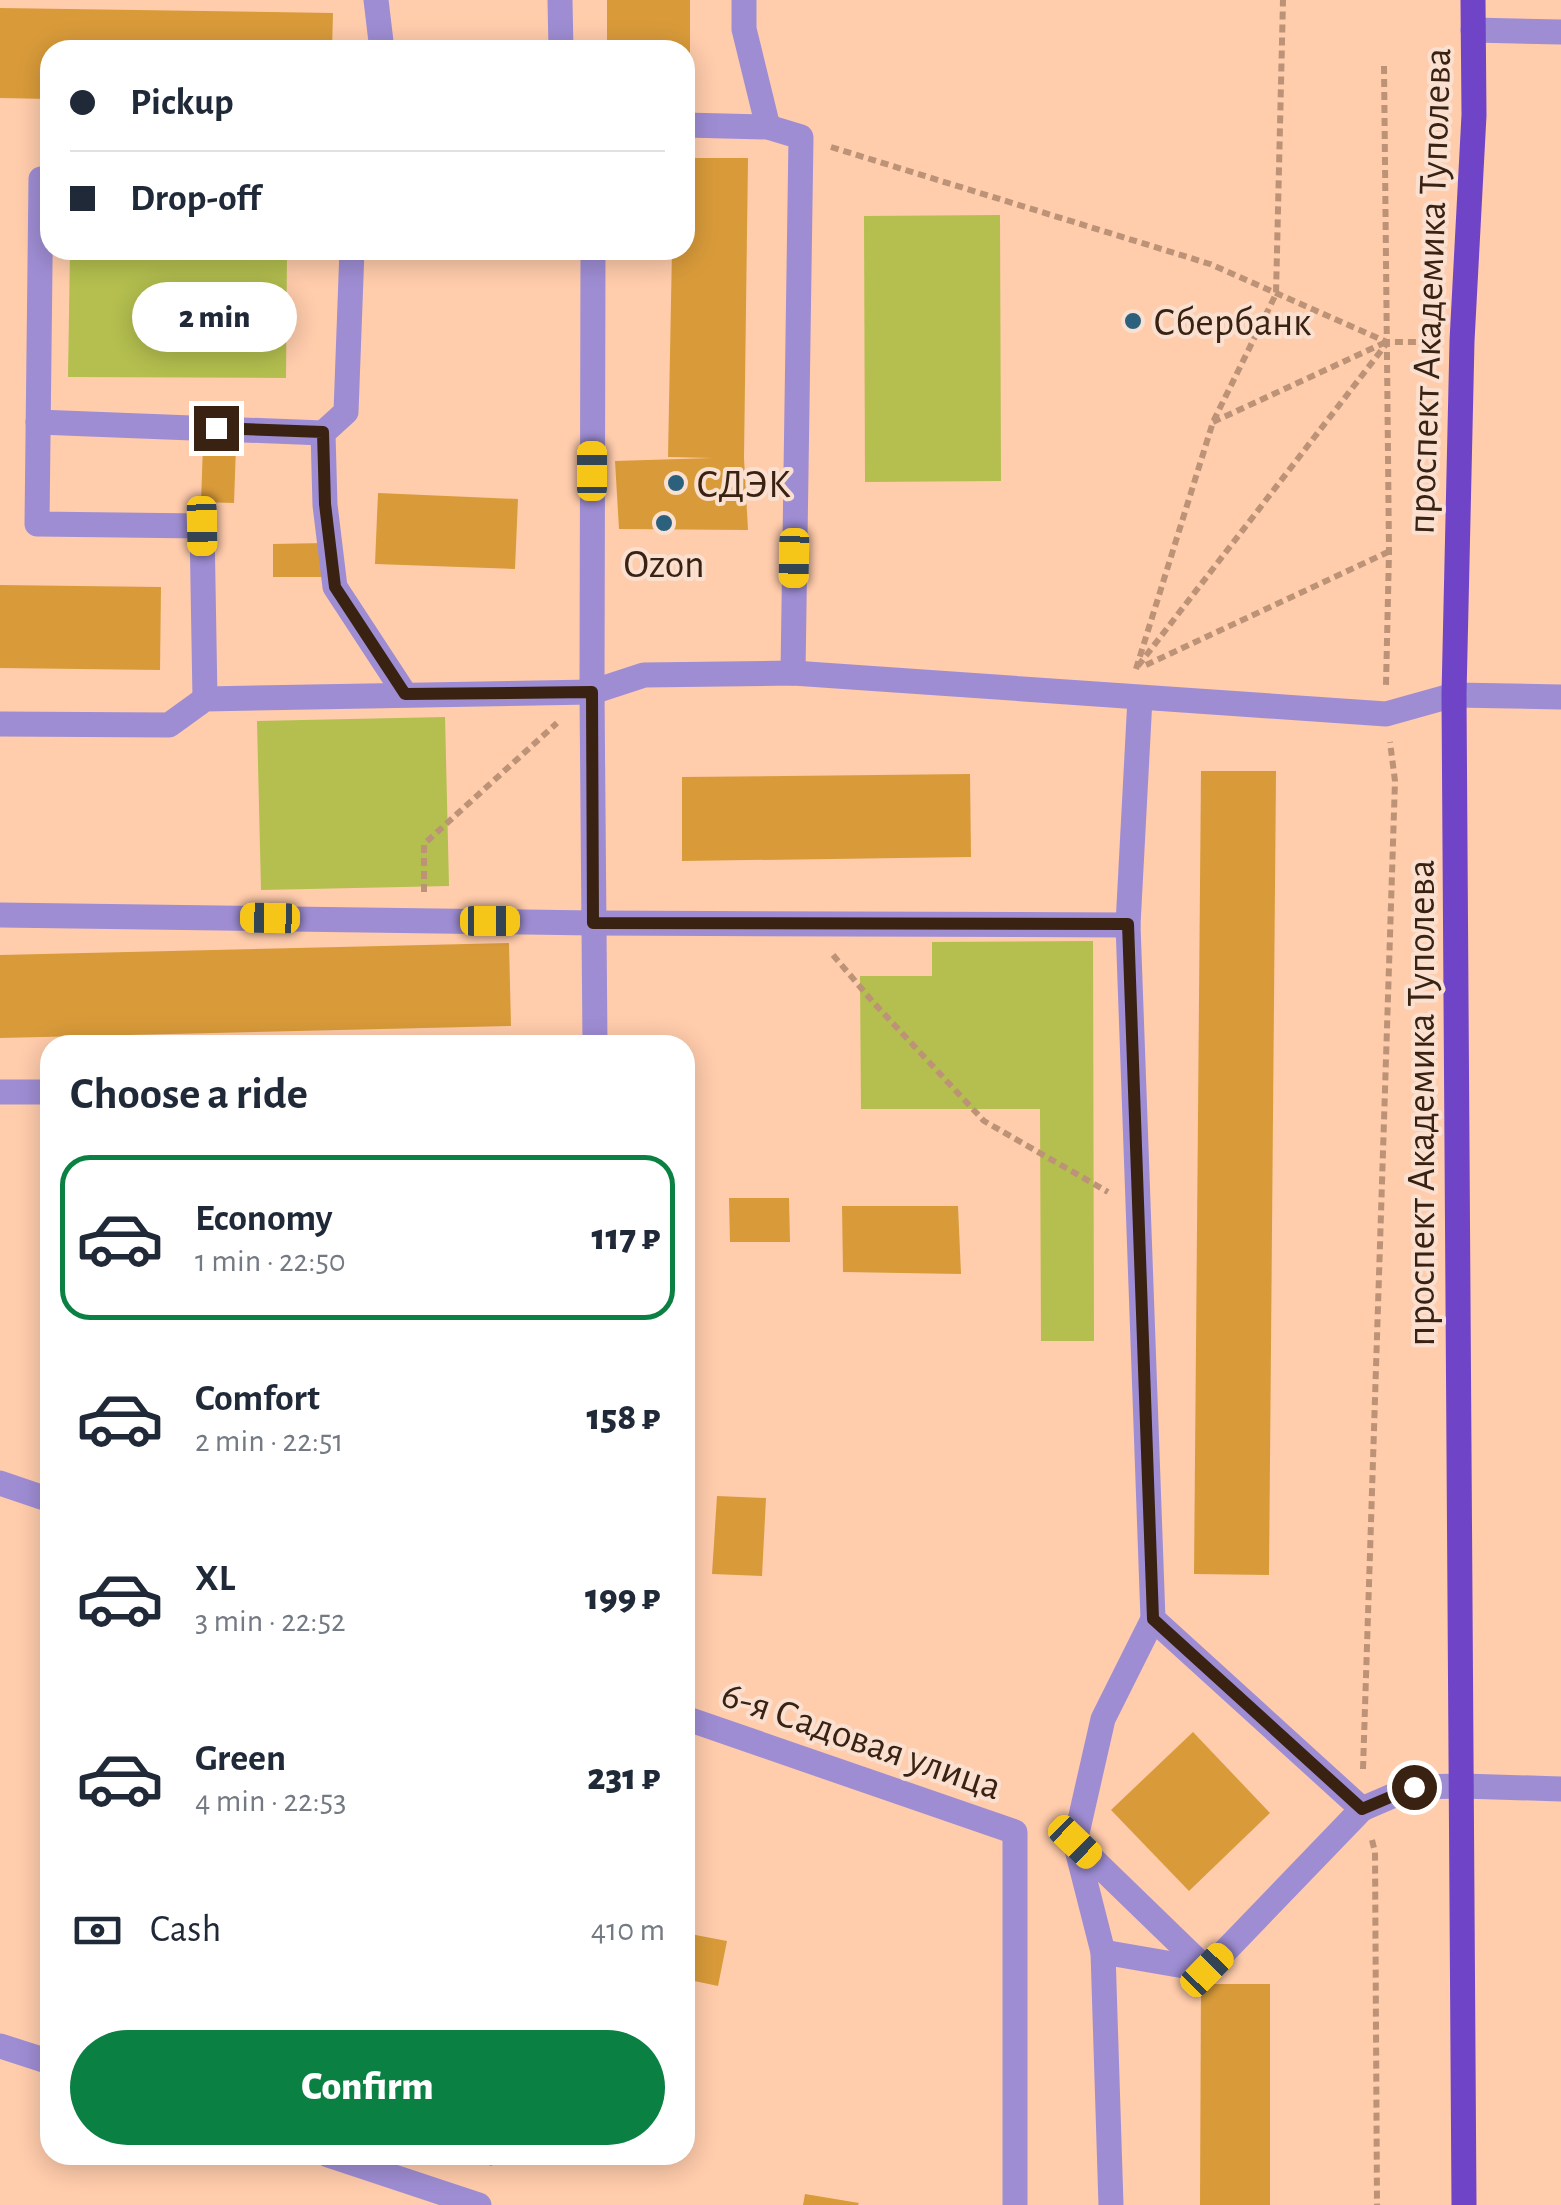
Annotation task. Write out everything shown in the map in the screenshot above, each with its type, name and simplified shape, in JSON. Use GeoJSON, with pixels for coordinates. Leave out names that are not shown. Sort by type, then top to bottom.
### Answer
{"type":"FeatureCollection","features":[{"type":"Feature","properties":{"kind":"main road","name":"проспект Академика Туполева"},"geometry":{"type":"LineString","coordinates":[[1464,2205],[1454,695],[1462,340],[1474,115],[1473,0]]}},
{"type":"Feature","properties":{"kind":"street"},"geometry":{"type":"LineString","coordinates":[[376,0],[381,40]]}},
{"type":"Feature","properties":{"kind":"street"},"geometry":{"type":"LineString","coordinates":[[560,0],[560,40]]}},
{"type":"Feature","properties":{"kind":"street"},"geometry":{"type":"LineString","coordinates":[[744,0],[744,28],[768,126]]}},
{"type":"Feature","properties":{"kind":"street"},"geometry":{"type":"LineString","coordinates":[[1473,30],[1561,32]]}},
{"type":"Feature","properties":{"kind":"street"},"geometry":{"type":"LineString","coordinates":[[695,125],[768,126],[801,138],[792,673]]}},
{"type":"Feature","properties":{"kind":"street"},"geometry":{"type":"LineString","coordinates":[[41,260],[37,524],[202,526],[205,699]]}},
{"type":"Feature","properties":{"kind":"street"},"geometry":{"type":"LineString","coordinates":[[38,422],[323,432],[346,412],[352,260]]}},
{"type":"Feature","properties":{"kind":"street"},"geometry":{"type":"LineString","coordinates":[[593,260],[595,1035]]}},
{"type":"Feature","properties":{"kind":"street"},"geometry":{"type":"LineString","coordinates":[[323,432],[325,504],[335,587],[405,694]]}},
{"type":"Feature","properties":{"kind":"street"},"geometry":{"type":"LineString","coordinates":[[0,724],[169,725],[205,699],[592,692],[644,676],[792,673],[1386,714],[1454,695],[1561,697]]}},
{"type":"Feature","properties":{"kind":"street"},"geometry":{"type":"LineString","coordinates":[[1111,2205],[1102,1952],[1075,1842],[1103,1719],[1153,1619],[1128,924],[1140,698]]}},
{"type":"Feature","properties":{"kind":"street"},"geometry":{"type":"LineString","coordinates":[[0,914],[593,923],[1128,924]]}},
{"type":"Feature","properties":{"kind":"street"},"geometry":{"type":"LineString","coordinates":[[0,1092],[40,1092]]}},
{"type":"Feature","properties":{"kind":"street"},"geometry":{"type":"LineString","coordinates":[[0,1483],[40,1497]]}},
{"type":"Feature","properties":{"kind":"street"},"geometry":{"type":"LineString","coordinates":[[1153,1619],[1362,1809]]}},
{"type":"Feature","properties":{"kind":"street","name":"6-я Садовая улица"},"geometry":{"type":"LineString","coordinates":[[695,1721],[1015,1832],[1015,2205]]}},
{"type":"Feature","properties":{"kind":"street"},"geometry":{"type":"LineString","coordinates":[[1207,1970],[1362,1809],[1414,1787],[1561,1789]]}},
{"type":"Feature","properties":{"kind":"street"},"geometry":{"type":"LineString","coordinates":[[1075,1842],[1207,1970]]}},
{"type":"Feature","properties":{"kind":"street"},"geometry":{"type":"LineString","coordinates":[[1102,1952],[1207,1970]]}},
{"type":"Feature","properties":{"kind":"street"},"geometry":{"type":"LineString","coordinates":[[0,2046],[40,2059]]}},
{"type":"Feature","properties":{"kind":"street"},"geometry":{"type":"LineString","coordinates":[[358,2165],[479,2205]]}},
{"type":"Feature","properties":{"kind":"path"},"geometry":{"type":"LineString","coordinates":[[1136,670],[1213,422],[1276,294],[1283,0]]}},
{"type":"Feature","properties":{"kind":"path"},"geometry":{"type":"LineString","coordinates":[[1377,2205],[1376,1852],[1362,1809],[1395,781],[1386,714],[1389,552],[1384,66]]}},
{"type":"Feature","properties":{"kind":"path"},"geometry":{"type":"LineString","coordinates":[[801,138],[1210,264],[1387,342],[1416,342]]}},
{"type":"Feature","properties":{"kind":"path"},"geometry":{"type":"LineString","coordinates":[[1213,422],[1387,342]]}},
{"type":"Feature","properties":{"kind":"path"},"geometry":{"type":"LineString","coordinates":[[1136,670],[1387,342]]}},
{"type":"Feature","properties":{"kind":"path"},"geometry":{"type":"LineString","coordinates":[[1136,670],[1389,552]]}},
{"type":"Feature","properties":{"kind":"path"},"geometry":{"type":"LineString","coordinates":[[424,920],[424,844],[592,692]]}},
{"type":"Feature","properties":{"kind":"path"},"geometry":{"type":"LineString","coordinates":[[806,923],[984,1121],[1138,1209]]}},
{"type":"Feature","properties":{"kind":"green space"},"geometry":{"type":"Polygon","coordinates":[[[1000,215],[1001,481],[865,482],[864,216],[1000,215]]]}},
{"type":"Feature","properties":{"kind":"green space"},"geometry":{"type":"Polygon","coordinates":[[[70,260],[287,260],[286,378],[68,377],[70,260]]]}},
{"type":"Feature","properties":{"kind":"green space"},"geometry":{"type":"Polygon","coordinates":[[[445,717],[449,886],[261,890],[257,721],[445,717]]]}},
{"type":"Feature","properties":{"kind":"green space"},"geometry":{"type":"Polygon","coordinates":[[[1093,941],[1094,1341],[1041,1341],[1040,1109],[861,1109],[860,976],[932,976],[932,942],[1093,941]]]}},
{"type":"Feature","properties":{"kind":"building"},"geometry":{"type":"Polygon","coordinates":[[[607,0],[690,0],[690,40],[607,40],[607,0]]]}},
{"type":"Feature","properties":{"kind":"building"},"geometry":{"type":"Polygon","coordinates":[[[0,8],[333,13],[332,40],[40,40],[40,99],[0,98],[0,8]]]}},
{"type":"Feature","properties":{"kind":"building"},"geometry":{"type":"Polygon","coordinates":[[[695,158],[748,158],[744,458],[748,530],[619,529],[615,461],[712,458],[668,457],[672,260],[695,260],[695,158]]]}},
{"type":"Feature","properties":{"kind":"building"},"geometry":{"type":"Polygon","coordinates":[[[203,445],[236,446],[234,503],[201,502],[203,445]]]}},
{"type":"Feature","properties":{"kind":"building"},"geometry":{"type":"Polygon","coordinates":[[[378,493],[518,499],[515,569],[375,564],[378,493]]]}},
{"type":"Feature","properties":{"kind":"building"},"geometry":{"type":"Polygon","coordinates":[[[323,543],[323,577],[273,577],[273,544],[323,543]]]}},
{"type":"Feature","properties":{"kind":"building"},"geometry":{"type":"Polygon","coordinates":[[[0,585],[161,587],[160,670],[0,668],[0,585]]]}},
{"type":"Feature","properties":{"kind":"building"},"geometry":{"type":"Polygon","coordinates":[[[1201,771],[1276,771],[1269,1575],[1194,1574],[1201,771]]]}},
{"type":"Feature","properties":{"kind":"building"},"geometry":{"type":"Polygon","coordinates":[[[970,774],[971,857],[682,861],[682,777],[970,774]]]}},
{"type":"Feature","properties":{"kind":"building"},"geometry":{"type":"Polygon","coordinates":[[[509,943],[511,1026],[0,1038],[0,955],[509,943]]]}},
{"type":"Feature","properties":{"kind":"building"},"geometry":{"type":"Polygon","coordinates":[[[729,1198],[789,1198],[790,1242],[730,1242],[729,1198]]]}},
{"type":"Feature","properties":{"kind":"building"},"geometry":{"type":"Polygon","coordinates":[[[842,1206],[958,1206],[961,1274],[843,1272],[842,1206]]]}},
{"type":"Feature","properties":{"kind":"building"},"geometry":{"type":"Polygon","coordinates":[[[717,1496],[766,1498],[762,1576],[712,1574],[717,1496]]]}},
{"type":"Feature","properties":{"kind":"building"},"geometry":{"type":"Polygon","coordinates":[[[1193,1732],[1270,1813],[1189,1891],[1111,1810],[1193,1732]]]}},
{"type":"Feature","properties":{"kind":"building"},"geometry":{"type":"Polygon","coordinates":[[[695,1935],[727,1941],[718,1986],[695,1981],[695,1935]]]}},
{"type":"Feature","properties":{"kind":"building"},"geometry":{"type":"Polygon","coordinates":[[[1201,1984],[1270,1984],[1270,2205],[1200,2205],[1201,1984]]]}},
{"type":"Feature","properties":{"kind":"building"},"geometry":{"type":"Polygon","coordinates":[[[805,2194],[859,2203],[803,2205],[805,2194]]]}},
{"type":"Feature","properties":{"kind":"place","name":"Сбербанк"},"geometry":{"type":"Point","coordinates":[1133,321]}},
{"type":"Feature","properties":{"kind":"place","name":"СДЭК"},"geometry":{"type":"Point","coordinates":[676,483]}},
{"type":"Feature","properties":{"kind":"place","name":"Ozon"},"geometry":{"type":"Point","coordinates":[664,523]}},
{"type":"Feature","properties":{"kind":"route"},"geometry":{"type":"LineString","coordinates":[[216,428],[323,432],[325,504],[335,587],[405,694],[592,692],[593,923],[1128,924],[1153,1619],[1362,1809],[1414,1787]]}}]}
